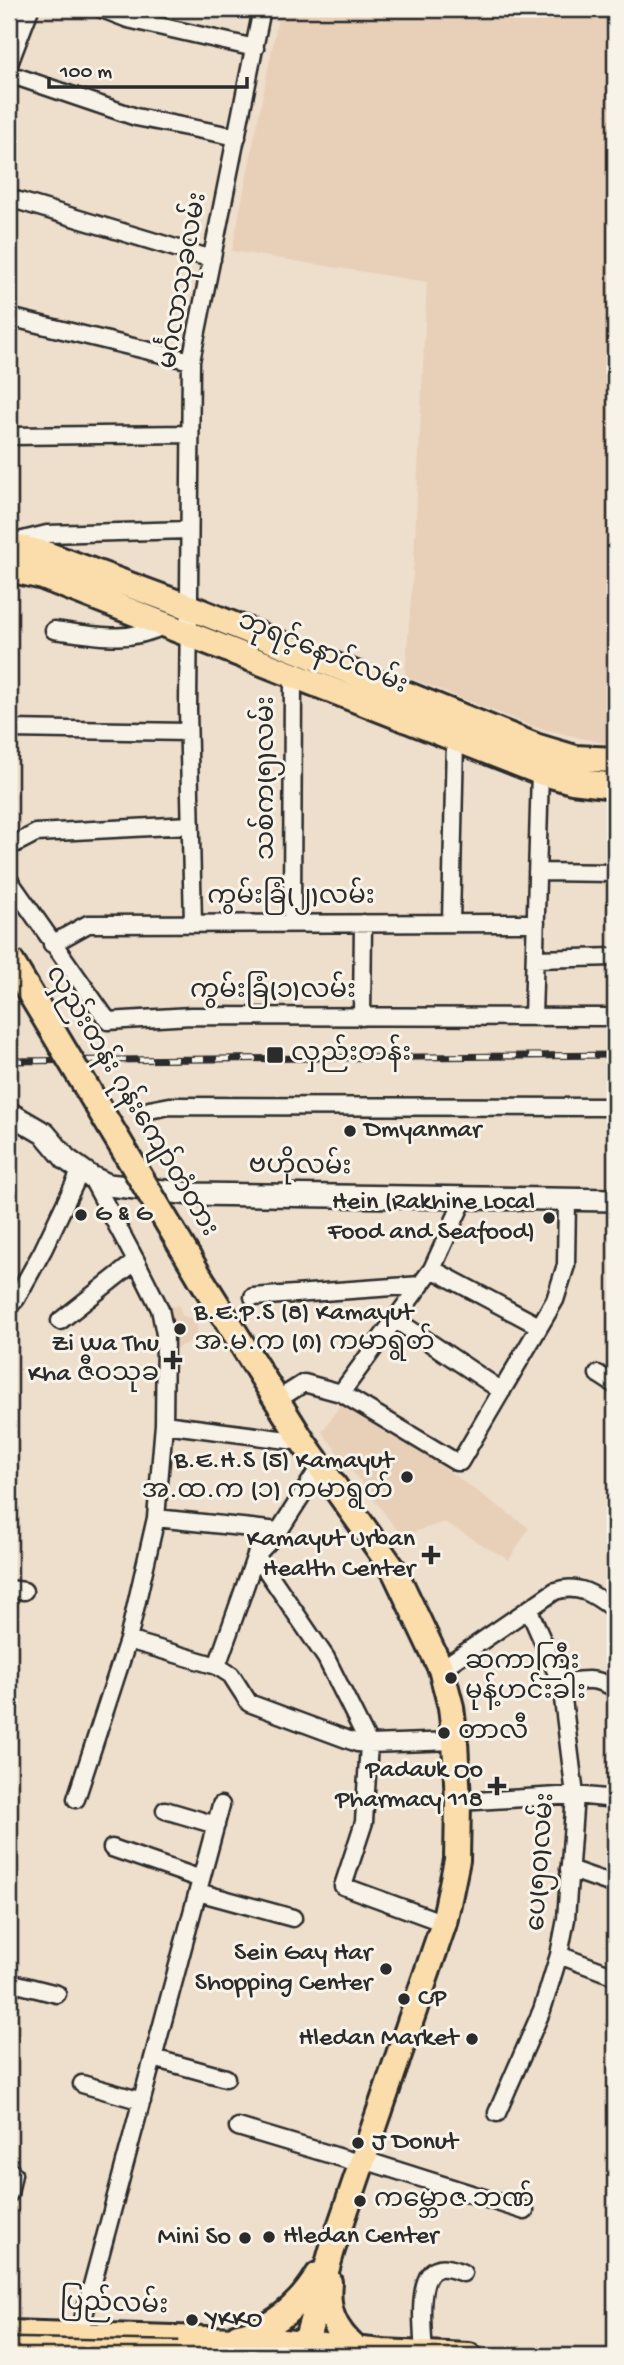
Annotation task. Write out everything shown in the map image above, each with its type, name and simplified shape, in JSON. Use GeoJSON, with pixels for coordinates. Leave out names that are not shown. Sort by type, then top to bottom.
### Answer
{"type":"FeatureCollection","features":[{"type":"Feature","properties":{"kind":"highway"},"geometry":{"type":"LineString","coordinates":[[9,2353],[179,2356]]}},
{"type":"Feature","properties":{"kind":"main road","name":"ဘုရင့်နောင်လမ်း"},"geometry":{"type":"LineString","coordinates":[[9,544],[46,554],[189,607],[288,665]]}},
{"type":"Feature","properties":{"kind":"main road","name":"ဘုရင့်နောင်လမ်း"},"geometry":{"type":"LineString","coordinates":[[9,569],[43,577],[190,634],[375,695],[540,772],[572,781],[615,786]]}},
{"type":"Feature","properties":{"kind":"main road","name":"ဘုရင့်နောင်လမ်း"},"geometry":{"type":"LineString","coordinates":[[464,735],[535,746],[575,758],[615,761]]}},
{"type":"Feature","properties":{"kind":"main road","name":"လှည်းတန်း ဂုန်းကျော်တံတား"},"geometry":{"type":"LineString","coordinates":[[9,958],[200,1277],[303,1442],[395,1572],[441,1669],[451,1707],[458,1802],[457,1860],[443,1923],[332,2250]]}},
{"type":"Feature","properties":{"kind":"main road","name":"ဗဟိုလမ်း"},"geometry":{"type":"LineString","coordinates":[[9,1112],[45,1134],[66,1159],[108,1185],[192,1194],[615,1200]]}},
{"type":"Feature","properties":{"kind":"main road"},"geometry":{"type":"LineString","coordinates":[[216,2340],[243,2336],[278,2319],[304,2297],[332,2250]]}},
{"type":"Feature","properties":{"kind":"main road"},"geometry":{"type":"LineString","coordinates":[[332,2250],[329,2310],[333,2323],[355,2348]]}},
{"type":"Feature","properties":{"kind":"main road"},"geometry":{"type":"LineString","coordinates":[[303,2351],[332,2250]]}},
{"type":"Feature","properties":{"kind":"main road","name":"ပြည်လမ်း"},"geometry":{"type":"LineString","coordinates":[[9,2333],[70,2341],[274,2341],[303,2351],[355,2348],[469,2356]]}},
{"type":"Feature","properties":{"kind":"main road","name":"ပြည်လမ်း"},"geometry":{"type":"LineString","coordinates":[[216,2340],[279,2356]]}},
{"type":"Feature","properties":{"kind":"street"},"geometry":{"type":"LineString","coordinates":[[9,64],[30,9]]}},
{"type":"Feature","properties":{"kind":"street"},"geometry":{"type":"LineString","coordinates":[[102,9],[128,19],[255,48]]}},
{"type":"Feature","properties":{"kind":"street","name":"မင်္ဂလာသုခလမ်း"},"geometry":{"type":"LineString","coordinates":[[193,923],[188,732],[191,360],[262,9]]}},
{"type":"Feature","properties":{"kind":"street"},"geometry":{"type":"LineString","coordinates":[[9,75],[136,117],[237,137]]}},
{"type":"Feature","properties":{"kind":"street"},"geometry":{"type":"LineString","coordinates":[[9,198],[212,259]]}},
{"type":"Feature","properties":{"kind":"street"},"geometry":{"type":"LineString","coordinates":[[9,317],[191,360]]}},
{"type":"Feature","properties":{"kind":"street"},"geometry":{"type":"LineString","coordinates":[[9,436],[190,434]]}},
{"type":"Feature","properties":{"kind":"street"},"geometry":{"type":"LineString","coordinates":[[9,544],[47,534],[189,530]]}},
{"type":"Feature","properties":{"kind":"street"},"geometry":{"type":"LineString","coordinates":[[54,630],[116,638],[146,634],[165,625]]}},
{"type":"Feature","properties":{"kind":"street","name":"သစ်က(၅)လမ်း"},"geometry":{"type":"LineString","coordinates":[[288,665],[292,922]]}},
{"type":"Feature","properties":{"kind":"street"},"geometry":{"type":"LineString","coordinates":[[9,729],[188,732]]}},
{"type":"Feature","properties":{"kind":"street"},"geometry":{"type":"LineString","coordinates":[[451,923],[464,735]]}},
{"type":"Feature","properties":{"kind":"street"},"geometry":{"type":"LineString","coordinates":[[533,1017],[540,772]]}},
{"type":"Feature","properties":{"kind":"street"},"geometry":{"type":"LineString","coordinates":[[9,847],[36,833],[190,825]]}},
{"type":"Feature","properties":{"kind":"street"},"geometry":{"type":"LineString","coordinates":[[537,872],[615,873]]}},
{"type":"Feature","properties":{"kind":"street"},"geometry":{"type":"LineString","coordinates":[[9,880],[52,944]]}},
{"type":"Feature","properties":{"kind":"street"},"geometry":{"type":"LineString","coordinates":[[362,1017],[363,923]]}},
{"type":"Feature","properties":{"kind":"street","name":"ကွမ်းခြံ(၂)လမ်း"},"geometry":{"type":"LineString","coordinates":[[52,944],[88,924],[536,923]]}},
{"type":"Feature","properties":{"kind":"street","name":"ကွမ်းခြံ(၁)လမ်း"},"geometry":{"type":"LineString","coordinates":[[52,944],[108,1021],[191,1016],[615,1017]]}},
{"type":"Feature","properties":{"kind":"street"},"geometry":{"type":"LineString","coordinates":[[535,959],[615,957]]}},
{"type":"Feature","properties":{"kind":"street"},"geometry":{"type":"LineString","coordinates":[[149,1110],[182,1106],[615,1107]]}},
{"type":"Feature","properties":{"kind":"street"},"geometry":{"type":"LineString","coordinates":[[76,1799],[128,1640],[156,1518],[164,1424],[165,1334],[160,1309],[86,1173]]}},
{"type":"Feature","properties":{"kind":"street"},"geometry":{"type":"LineString","coordinates":[[9,1306],[16,1299],[86,1173]]}},
{"type":"Feature","properties":{"kind":"street"},"geometry":{"type":"LineString","coordinates":[[341,1393],[432,1269],[464,1199]]}},
{"type":"Feature","properties":{"kind":"street"},"geometry":{"type":"LineString","coordinates":[[277,1400],[304,1383],[341,1393],[458,1463],[555,1300],[566,1265],[567,1199]]}},
{"type":"Feature","properties":{"kind":"street"},"geometry":{"type":"LineString","coordinates":[[60,1321],[136,1261]]}},
{"type":"Feature","properties":{"kind":"street"},"geometry":{"type":"LineString","coordinates":[[432,1269],[539,1326]]}},
{"type":"Feature","properties":{"kind":"street"},"geometry":{"type":"LineString","coordinates":[[253,1297],[421,1285]]}},
{"type":"Feature","properties":{"kind":"street"},"geometry":{"type":"LineString","coordinates":[[396,1320],[502,1391]]}},
{"type":"Feature","properties":{"kind":"street"},"geometry":{"type":"LineString","coordinates":[[598,1374],[615,1385]]}},
{"type":"Feature","properties":{"kind":"street"},"geometry":{"type":"LineString","coordinates":[[164,1424],[303,1442]]}},
{"type":"Feature","properties":{"kind":"street"},"geometry":{"type":"LineString","coordinates":[[217,1666],[257,1555],[279,1531],[321,1465]]}},
{"type":"Feature","properties":{"kind":"street"},"geometry":{"type":"LineString","coordinates":[[156,1518],[279,1531]]}},
{"type":"Feature","properties":{"kind":"street"},"geometry":{"type":"LineString","coordinates":[[257,1555],[327,1658],[369,1744],[364,1822],[343,1886],[443,1923]]}},
{"type":"Feature","properties":{"kind":"street"},"geometry":{"type":"LineString","coordinates":[[441,1669],[555,1591],[572,1588],[595,1595],[615,1610]]}},
{"type":"Feature","properties":{"kind":"street","name":"ပေ(၅၀)လမ်း"},"geometry":{"type":"LineString","coordinates":[[497,2113],[542,2010],[559,1955],[566,1919],[575,1795],[561,1683],[529,1609]]}},
{"type":"Feature","properties":{"kind":"street"},"geometry":{"type":"LineString","coordinates":[[128,1640],[217,1666],[231,1675],[248,1703],[357,1743],[455,1741]]}},
{"type":"Feature","properties":{"kind":"street"},"geometry":{"type":"LineString","coordinates":[[561,1683],[591,1678],[604,1681],[615,1689]]}},
{"type":"Feature","properties":{"kind":"street"},"geometry":{"type":"LineString","coordinates":[[458,1802],[575,1795],[615,1799]]}},
{"type":"Feature","properties":{"kind":"street"},"geometry":{"type":"LineString","coordinates":[[70,2341],[142,2101],[221,1805]]}},
{"type":"Feature","properties":{"kind":"street"},"geometry":{"type":"LineString","coordinates":[[165,1810],[216,1825]]}},
{"type":"Feature","properties":{"kind":"street"},"geometry":{"type":"LineString","coordinates":[[112,1848],[200,1885],[293,1918]]}},
{"type":"Feature","properties":{"kind":"street"},"geometry":{"type":"LineString","coordinates":[[569,1869],[615,1885]]}},
{"type":"Feature","properties":{"kind":"street"},"geometry":{"type":"LineString","coordinates":[[559,1955],[615,1976]]}},
{"type":"Feature","properties":{"kind":"street"},"geometry":{"type":"LineString","coordinates":[[9,1982],[57,1994]]}},
{"type":"Feature","properties":{"kind":"street"},"geometry":{"type":"LineString","coordinates":[[153,2058],[226,2078]]}},
{"type":"Feature","properties":{"kind":"street"},"geometry":{"type":"LineString","coordinates":[[82,2084],[142,2101]]}},
{"type":"Feature","properties":{"kind":"street"},"geometry":{"type":"LineString","coordinates":[[238,2127],[525,2211]]}},
{"type":"Feature","properties":{"kind":"street"},"geometry":{"type":"LineString","coordinates":[[9,2170],[13,2175],[9,2194]]}},
{"type":"Feature","properties":{"kind":"street"},"geometry":{"type":"LineString","coordinates":[[424,2354],[422,2311],[426,2277],[435,2269],[446,2267],[463,2273]]}},
{"type":"Feature","properties":{"kind":"shaded area"},"geometry":{"type":"Polygon","coordinates":[[[280,9],[615,9],[615,746],[535,727],[405,676],[414,560],[427,282],[232,251],[280,9]]]}},
{"type":"Feature","properties":{"kind":"shaded area","name":"B.E.P.S (8) Kamayut အ.မ.က (၈) ကမာရွတ်"},"geometry":{"type":"Polygon","coordinates":[[[179,1305],[182,1316],[198,1320],[196,1338],[167,1353],[161,1310],[179,1305]]]}},
{"type":"Feature","properties":{"kind":"shaded area","name":"B.E.H.S (5) Kamayut အ.ထ.က (၁) ကမာရွတ်"},"geometry":{"type":"Polygon","coordinates":[[[345,1398],[529,1528],[509,1560],[444,1522],[402,1536],[322,1432],[345,1398]]]}},
{"type":"Feature","properties":{"kind":"railway"},"geometry":{"type":"LineString","coordinates":[[9,1061],[615,1055]]}},
{"type":"Feature","properties":{"kind":"place","name":"လှည်းတန်း"},"geometry":{"type":"Point","coordinates":[275,1055]}},
{"type":"Feature","properties":{"kind":"place","name":"Dmyanmar"},"geometry":{"type":"Point","coordinates":[350,1131]}},
{"type":"Feature","properties":{"kind":"place","name":"G & G"},"geometry":{"type":"Point","coordinates":[81,1215]}},
{"type":"Feature","properties":{"kind":"place","name":"Hein (Rakhine Local Food and Seafood)"},"geometry":{"type":"Point","coordinates":[549,1218]}},
{"type":"Feature","properties":{"kind":"place","name":"B.E.P.S (8) Kamayut အ.မ.က (၈) ကမာရွတ်"},"geometry":{"type":"Point","coordinates":[180,1329]}},
{"type":"Feature","properties":{"kind":"place","name":"Zi Wa Thu Kha ဇီဝသုခ"},"geometry":{"type":"Point","coordinates":[173,1360]}},
{"type":"Feature","properties":{"kind":"place","name":"B.E.H.S (5) Kamayut အ.ထ.က (၁) ကမာရွတ်"},"geometry":{"type":"Point","coordinates":[407,1477]}},
{"type":"Feature","properties":{"kind":"place","name":"Kamayut Urban Health Center"},"geometry":{"type":"Point","coordinates":[431,1555]}},
{"type":"Feature","properties":{"kind":"place","name":"ဆကာကြီး မုန့်ဟင်းခါး"},"geometry":{"type":"Point","coordinates":[451,1678]}},
{"type":"Feature","properties":{"kind":"place","name":"တာလီ"},"geometry":{"type":"Point","coordinates":[444,1733]}},
{"type":"Feature","properties":{"kind":"place","name":"Padauk Oo Pharmacy 118"},"geometry":{"type":"Point","coordinates":[497,1786]}},
{"type":"Feature","properties":{"kind":"place","name":"Sein Gay Har Shopping Center"},"geometry":{"type":"Point","coordinates":[386,1969]}},
{"type":"Feature","properties":{"kind":"place","name":"CP"},"geometry":{"type":"Point","coordinates":[404,1999]}},
{"type":"Feature","properties":{"kind":"place","name":"Hledan Market"},"geometry":{"type":"Point","coordinates":[472,2039]}},
{"type":"Feature","properties":{"kind":"place","name":"J Donut"},"geometry":{"type":"Point","coordinates":[358,2143]}},
{"type":"Feature","properties":{"kind":"place","name":"ကမ္ဘောဇ ဘဏ်"},"geometry":{"type":"Point","coordinates":[360,2201]}},
{"type":"Feature","properties":{"kind":"place","name":"Hledan Center"},"geometry":{"type":"Point","coordinates":[269,2237]}},
{"type":"Feature","properties":{"kind":"place","name":"Mini So"},"geometry":{"type":"Point","coordinates":[245,2238]}},
{"type":"Feature","properties":{"kind":"place","name":"YKKO"},"geometry":{"type":"Point","coordinates":[192,2320]}}]}
